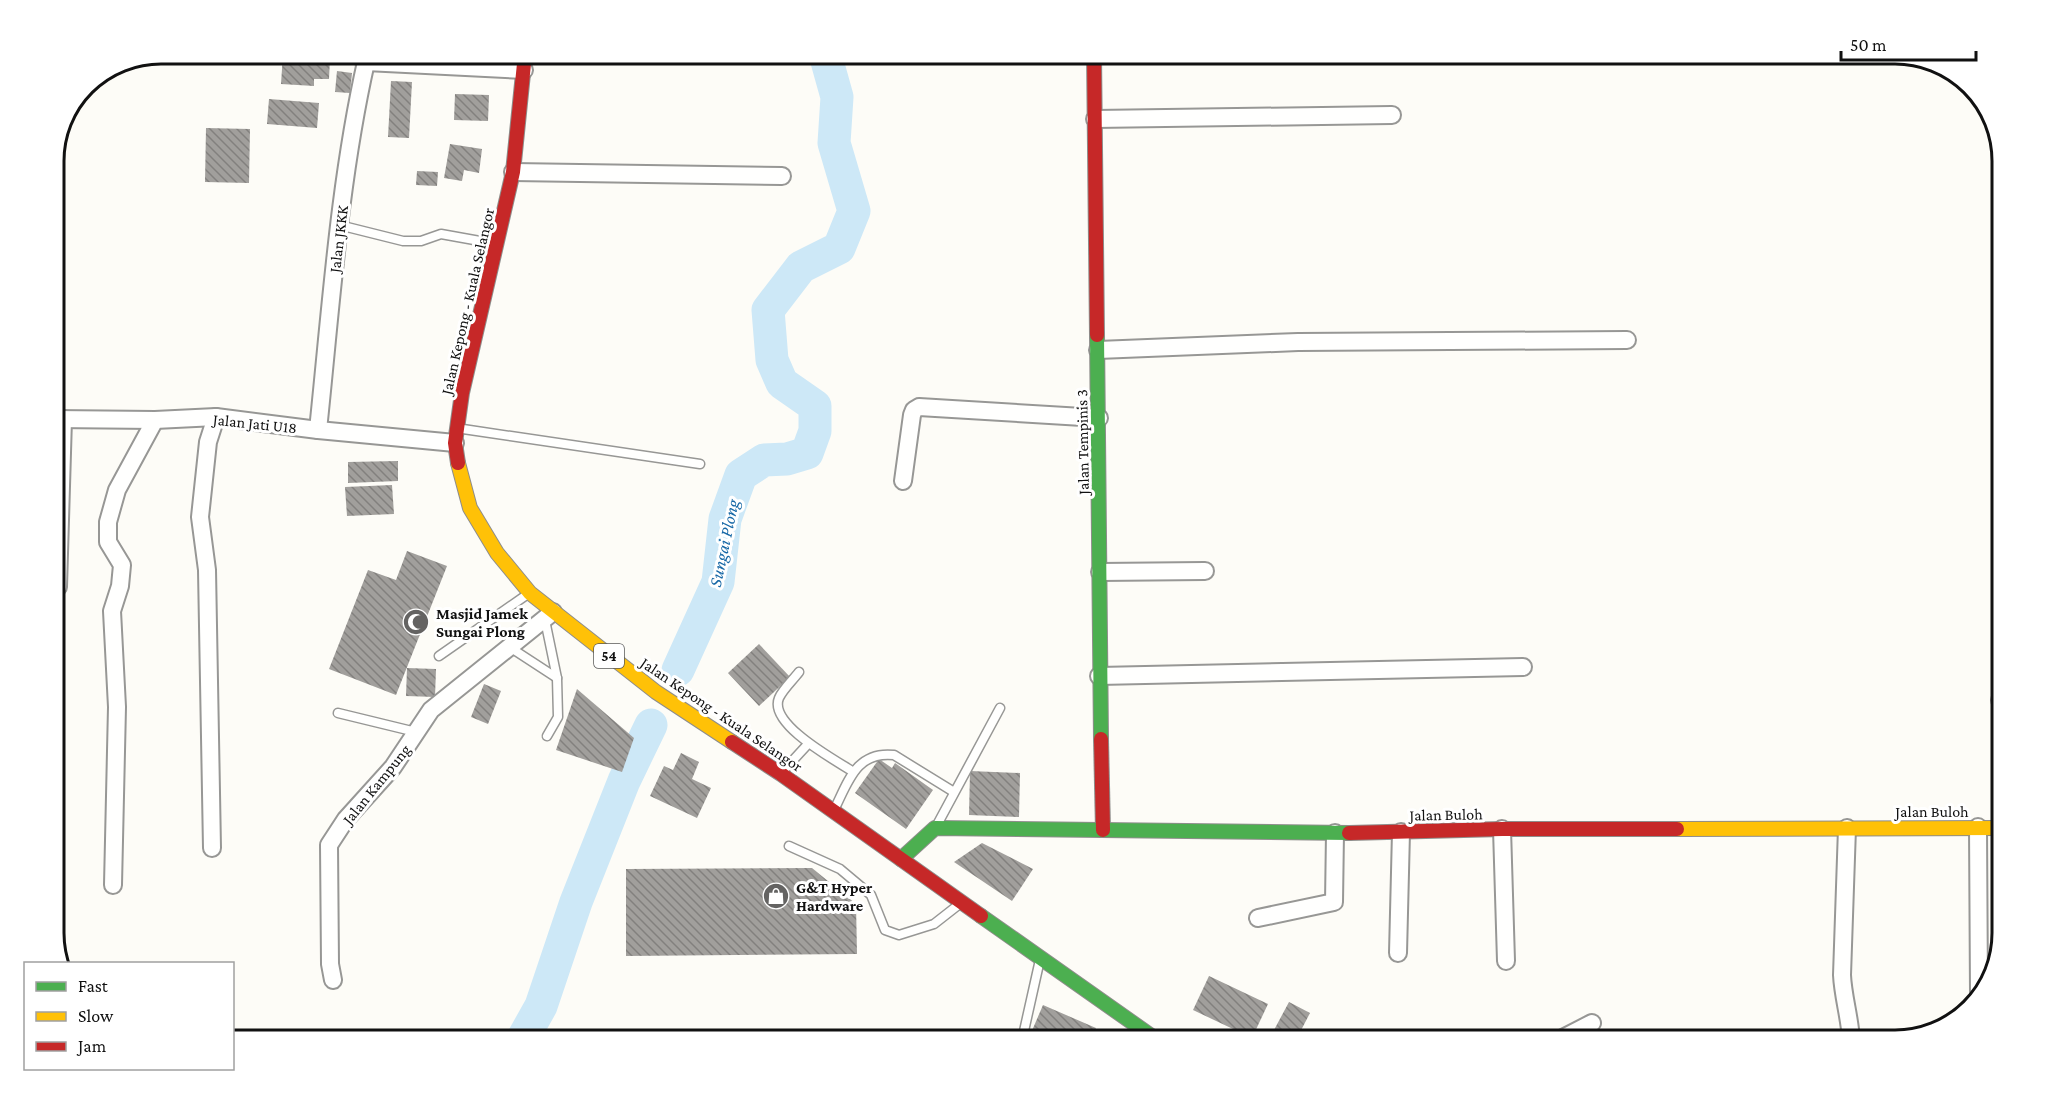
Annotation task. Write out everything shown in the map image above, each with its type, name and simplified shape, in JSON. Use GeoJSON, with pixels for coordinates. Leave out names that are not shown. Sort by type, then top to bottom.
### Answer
{"type":"FeatureCollection","features":[{"type":"Feature","properties":{"kind":"main road","name":"Jalan Kepong - Kuala Selangor"},"geometry":{"type":"LineString","coordinates":[[525,64],[513,172],[462,393],[456,435],[458,466],[470,508],[497,553],[549,616],[656,692],[781,774],[1143,1030]]}},
{"type":"Feature","properties":{"kind":"main road","name":"Jalan Tempinis 3"},"geometry":{"type":"LineString","coordinates":[[1094,64],[1099,418],[1099,675],[1103,830]]}},
{"type":"Feature","properties":{"kind":"main road","name":"Jalan Buloh"},"geometry":{"type":"LineString","coordinates":[[935,828],[1335,833],[1502,829],[1992,828]]}},
{"type":"Feature","properties":{"kind":"main road"},"geometry":{"type":"LineString","coordinates":[[901,859],[935,828]]}},
{"type":"Feature","properties":{"kind":"street","name":"Jalan JKKK"},"geometry":{"type":"LineString","coordinates":[[318,430],[339,225],[361,64]]}},
{"type":"Feature","properties":{"kind":"street"},"geometry":{"type":"LineString","coordinates":[[1095,119],[1392,115]]}},
{"type":"Feature","properties":{"kind":"street"},"geometry":{"type":"LineString","coordinates":[[513,172],[782,176]]}},
{"type":"Feature","properties":{"kind":"street"},"geometry":{"type":"LineString","coordinates":[[1098,350],[1298,342],[1627,340]]}},
{"type":"Feature","properties":{"kind":"street"},"geometry":{"type":"LineString","coordinates":[[903,481],[912,415],[919,407],[1099,418]]}},
{"type":"Feature","properties":{"kind":"street"},"geometry":{"type":"LineString","coordinates":[[212,848],[207,570],[200,517],[208,442],[216,417]]}},
{"type":"Feature","properties":{"kind":"street","name":"Jalan Jati U18"},"geometry":{"type":"LineString","coordinates":[[65,419],[155,420],[216,417],[318,430],[456,435]]}},
{"type":"Feature","properties":{"kind":"street"},"geometry":{"type":"LineString","coordinates":[[113,885],[117,707],[112,611],[120,586],[122,565],[108,542],[108,522],[117,490],[155,420]]}},
{"type":"Feature","properties":{"kind":"street"},"geometry":{"type":"LineString","coordinates":[[1100,572],[1205,571]]}},
{"type":"Feature","properties":{"kind":"street","name":"Jalan Kampung"},"geometry":{"type":"LineString","coordinates":[[333,980],[330,964],[329,845],[346,819],[393,767],[431,710],[549,616]]}},
{"type":"Feature","properties":{"kind":"street"},"geometry":{"type":"LineString","coordinates":[[1099,675],[1523,667]]}},
{"type":"Feature","properties":{"kind":"street"},"geometry":{"type":"LineString","coordinates":[[1978,827],[1979,983]]}},
{"type":"Feature","properties":{"kind":"street"},"geometry":{"type":"LineString","coordinates":[[1847,828],[1842,975],[1843,994],[1850,1030]]}},
{"type":"Feature","properties":{"kind":"street"},"geometry":{"type":"LineString","coordinates":[[1502,829],[1506,962]]}},
{"type":"Feature","properties":{"kind":"street"},"geometry":{"type":"LineString","coordinates":[[1398,953],[1401,832]]}},
{"type":"Feature","properties":{"kind":"street"},"geometry":{"type":"LineString","coordinates":[[1258,918],[1334,902],[1335,833]]}},
{"type":"Feature","properties":{"kind":"street"},"geometry":{"type":"LineString","coordinates":[[1578,1030],[1592,1023]]}},
{"type":"Feature","properties":{"kind":"lane"},"geometry":{"type":"LineString","coordinates":[[339,225],[403,241],[421,241],[441,234],[497,244]]}},
{"type":"Feature","properties":{"kind":"lane"},"geometry":{"type":"LineString","coordinates":[[456,435],[700,464]]}},
{"type":"Feature","properties":{"kind":"lane"},"geometry":{"type":"LineString","coordinates":[[440,656],[530,593]]}},
{"type":"Feature","properties":{"kind":"lane"},"geometry":{"type":"LineString","coordinates":[[547,736],[558,717],[557,678],[549,616]]}},
{"type":"Feature","properties":{"kind":"lane"},"geometry":{"type":"LineString","coordinates":[[511,648],[557,678]]}},
{"type":"Feature","properties":{"kind":"lane"},"geometry":{"type":"LineString","coordinates":[[799,672],[779,699],[778,708],[782,717],[808,744],[852,771]]}},
{"type":"Feature","properties":{"kind":"lane"},"geometry":{"type":"LineString","coordinates":[[935,828],[1000,708]]}},
{"type":"Feature","properties":{"kind":"lane"},"geometry":{"type":"LineString","coordinates":[[338,713],[416,732]]}},
{"type":"Feature","properties":{"kind":"lane"},"geometry":{"type":"LineString","coordinates":[[781,774],[808,744]]}},
{"type":"Feature","properties":{"kind":"lane"},"geometry":{"type":"LineString","coordinates":[[834,811],[852,771],[874,756],[894,755],[954,792]]}},
{"type":"Feature","properties":{"kind":"lane"},"geometry":{"type":"LineString","coordinates":[[789,846],[840,869],[871,895],[885,930],[899,935],[934,924],[962,902]]}},
{"type":"Feature","properties":{"kind":"lane"},"geometry":{"type":"LineString","coordinates":[[1024,1030],[1041,958]]}},
{"type":"Feature","properties":{"kind":"building"},"geometry":{"type":"Polygon","coordinates":[[[282,64],[330,64],[329,79],[314,79],[314,86],[281,84],[282,64]]]}},
{"type":"Feature","properties":{"kind":"building"},"geometry":{"type":"Polygon","coordinates":[[[337,71],[352,73],[350,93],[335,92],[337,71]]]}},
{"type":"Feature","properties":{"kind":"building"},"geometry":{"type":"Polygon","coordinates":[[[391,81],[412,82],[409,138],[388,137],[391,81]]]}},
{"type":"Feature","properties":{"kind":"building"},"geometry":{"type":"Polygon","coordinates":[[[455,94],[489,95],[488,121],[454,120],[455,94]]]}},
{"type":"Feature","properties":{"kind":"building"},"geometry":{"type":"Polygon","coordinates":[[[269,99],[319,103],[317,128],[267,124],[269,99]]]}},
{"type":"Feature","properties":{"kind":"building"},"geometry":{"type":"Polygon","coordinates":[[[206,128],[250,129],[249,183],[205,182],[206,128]]]}},
{"type":"Feature","properties":{"kind":"building"},"geometry":{"type":"Polygon","coordinates":[[[450,144],[482,149],[479,173],[464,170],[462,181],[444,178],[450,144]]]}},
{"type":"Feature","properties":{"kind":"building"},"geometry":{"type":"Polygon","coordinates":[[[417,171],[438,172],[437,186],[416,185],[417,171]]]}},
{"type":"Feature","properties":{"kind":"building"},"geometry":{"type":"Polygon","coordinates":[[[398,461],[398,481],[348,483],[348,462],[398,461]]]}},
{"type":"Feature","properties":{"kind":"building"},"geometry":{"type":"Polygon","coordinates":[[[392,485],[394,514],[347,516],[345,487],[392,485]]]}},
{"type":"Feature","properties":{"kind":"building"},"geometry":{"type":"Polygon","coordinates":[[[407,551],[447,566],[396,695],[329,669],[368,570],[396,580],[407,551]]]}},
{"type":"Feature","properties":{"kind":"building"},"geometry":{"type":"Polygon","coordinates":[[[759,644],[790,677],[759,706],[728,673],[759,644]]]}},
{"type":"Feature","properties":{"kind":"building"},"geometry":{"type":"Polygon","coordinates":[[[407,668],[436,669],[435,697],[406,696],[407,668]]]}},
{"type":"Feature","properties":{"kind":"building"},"geometry":{"type":"Polygon","coordinates":[[[484,684],[501,691],[488,724],[471,717],[484,684]]]}},
{"type":"Feature","properties":{"kind":"building"},"geometry":{"type":"Polygon","coordinates":[[[577,689],[634,738],[622,772],[556,750],[577,689]]]}},
{"type":"Feature","properties":{"kind":"building"},"geometry":{"type":"Polygon","coordinates":[[[681,753],[699,762],[692,779],[711,788],[697,818],[650,796],[664,766],[673,770],[681,753]]]}},
{"type":"Feature","properties":{"kind":"building"},"geometry":{"type":"Polygon","coordinates":[[[879,759],[892,768],[895,763],[933,790],[906,829],[855,793],[879,759]]]}},
{"type":"Feature","properties":{"kind":"building"},"geometry":{"type":"Polygon","coordinates":[[[970,771],[1020,773],[1019,817],[969,815],[970,771]]]}},
{"type":"Feature","properties":{"kind":"building"},"geometry":{"type":"Polygon","coordinates":[[[982,843],[1033,869],[1012,901],[954,862],[982,843]]]}},
{"type":"Feature","properties":{"kind":"building"},"geometry":{"type":"Polygon","coordinates":[[[812,868],[856,904],[857,954],[626,956],[626,869],[812,868]]]}},
{"type":"Feature","properties":{"kind":"building"},"geometry":{"type":"Polygon","coordinates":[[[1209,976],[1268,1004],[1256,1030],[1235,1030],[1193,1010],[1209,976]]]}},
{"type":"Feature","properties":{"kind":"building"},"geometry":{"type":"Polygon","coordinates":[[[1289,1002],[1310,1013],[1301,1030],[1274,1030],[1289,1002]]]}},
{"type":"Feature","properties":{"kind":"building"},"geometry":{"type":"Polygon","coordinates":[[[1043,1005],[1096,1028],[1095,1030],[1032,1030],[1043,1005]]]}},
{"type":"Feature","properties":{"kind":"waterway","name":"Sungai Plong"},"geometry":{"type":"LineString","coordinates":[[678,670],[718,582],[725,519],[741,475],[764,460],[787,459],[807,453],[815,431],[815,406],[782,383],[772,360],[768,310],[801,267],[839,248],[854,211],[834,143],[837,97],[828,64]]}},
{"type":"Feature","properties":{"kind":"waterway","name":"Sungai Plong"},"geometry":{"type":"LineString","coordinates":[[528,1030],[541,1006],[576,902],[624,781],[651,725]]}},
{"type":"Feature","properties":{"kind":"traffic: fast"},"geometry":{"type":"LineString","coordinates":[[1097,335],[1101,739]]}},
{"type":"Feature","properties":{"kind":"traffic: fast"},"geometry":{"type":"LineString","coordinates":[[901,859],[935,828],[1349,833]]}},
{"type":"Feature","properties":{"kind":"traffic: fast"},"geometry":{"type":"LineString","coordinates":[[981,916],[1143,1030]]}},
{"type":"Feature","properties":{"kind":"traffic: slow"},"geometry":{"type":"LineString","coordinates":[[458,463],[470,508],[497,553],[530,593],[656,692],[732,742]]}},
{"type":"Feature","properties":{"kind":"traffic: slow"},"geometry":{"type":"LineString","coordinates":[[1677,829],[1992,828]]}},
{"type":"Feature","properties":{"kind":"traffic: jam"},"geometry":{"type":"LineString","coordinates":[[458,463],[455,443],[462,393],[513,172],[524,64]]}},
{"type":"Feature","properties":{"kind":"traffic: jam"},"geometry":{"type":"LineString","coordinates":[[1094,64],[1097,335]]}},
{"type":"Feature","properties":{"kind":"traffic: jam"},"geometry":{"type":"LineString","coordinates":[[1101,739],[1103,830]]}},
{"type":"Feature","properties":{"kind":"traffic: jam"},"geometry":{"type":"LineString","coordinates":[[732,742],[781,774],[981,916]]}},
{"type":"Feature","properties":{"kind":"traffic: jam"},"geometry":{"type":"LineString","coordinates":[[1349,833],[1502,829],[1677,829]]}},
{"type":"Feature","properties":{"kind":"place","name":"Masjid Jamek Sungai Plong"},"geometry":{"type":"Point","coordinates":[416,622]}},
{"type":"Feature","properties":{"kind":"place","name":"G&T Hyper Hardware"},"geometry":{"type":"Point","coordinates":[776,896]}}]}
